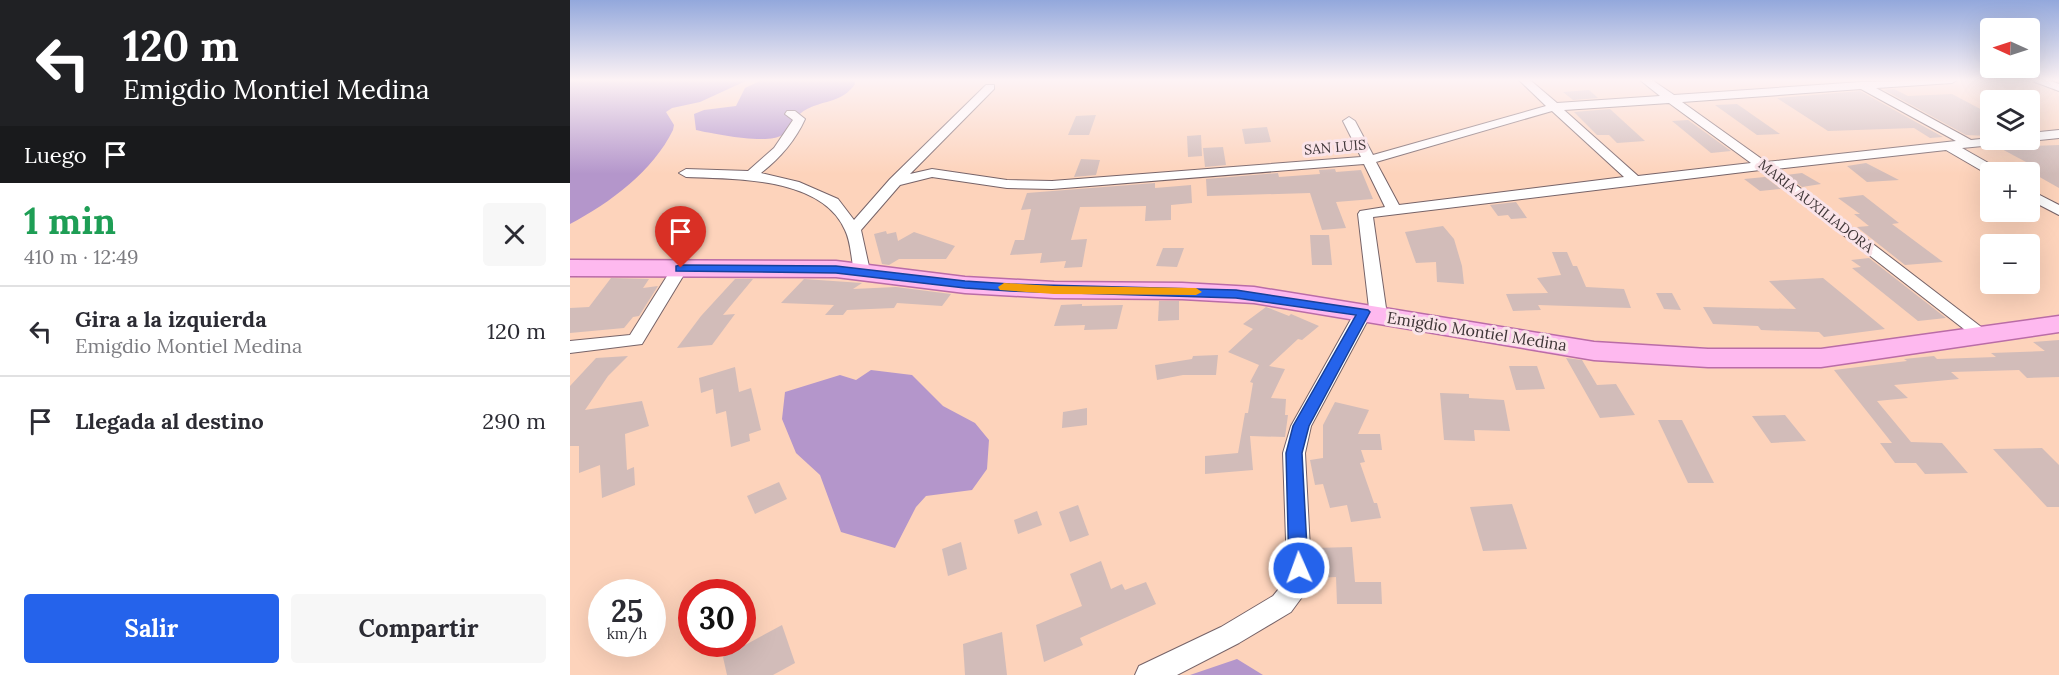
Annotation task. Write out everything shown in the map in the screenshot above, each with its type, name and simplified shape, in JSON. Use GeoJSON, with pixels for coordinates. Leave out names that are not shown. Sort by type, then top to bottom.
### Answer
{"type":"FeatureCollection","features":[{"type":"Feature","properties":{"kind":"main road","name":"Emigdio Montiel Medina"},"geometry":{"type":"LineString","coordinates":[[570,259],[570,266],[862,271],[965,285],[1010,288],[1182,291],[1254,295],[1594,351],[1708,358],[1812,358],[2059,324]]}},
{"type":"Feature","properties":{"kind":"street"},"geometry":{"type":"LineString","coordinates":[[853,230],[895,182],[966,112]]}},
{"type":"Feature","properties":{"kind":"street","name":"SAN LUIS"},"geometry":{"type":"LineString","coordinates":[[895,182],[932,173],[1008,184],[1052,185],[1369,160],[1538,112]]}},
{"type":"Feature","properties":{"kind":"street"},"geometry":{"type":"LineString","coordinates":[[1559,112],[1635,180]]}},
{"type":"Feature","properties":{"kind":"street","name":"MARIA AUXILIADORA"},"geometry":{"type":"LineString","coordinates":[[1689,112],[1984,336]]}},
{"type":"Feature","properties":{"kind":"street"},"geometry":{"type":"LineString","coordinates":[[1910,112],[1968,143]]}},
{"type":"Feature","properties":{"kind":"street"},"geometry":{"type":"LineString","coordinates":[[751,175],[775,156],[794,133],[799,119],[791,114]]}},
{"type":"Feature","properties":{"kind":"street"},"geometry":{"type":"LineString","coordinates":[[1349,121],[1393,208]]}},
{"type":"Feature","properties":{"kind":"street"},"geometry":{"type":"LineString","coordinates":[[2040,136],[2059,134]]}},
{"type":"Feature","properties":{"kind":"street"},"geometry":{"type":"LineString","coordinates":[[1149,675],[1230,635],[1282,604],[1293,589],[1299,568],[1294,453],[1301,426],[1371,314],[1365,214],[1393,208],[1980,142]]}},
{"type":"Feature","properties":{"kind":"street"},"geometry":{"type":"LineString","coordinates":[[1947,145],[1980,164]]}},
{"type":"Feature","properties":{"kind":"street"},"geometry":{"type":"LineString","coordinates":[[686,173],[751,175],[794,185],[833,202],[853,230],[862,271]]}},
{"type":"Feature","properties":{"kind":"street"},"geometry":{"type":"LineString","coordinates":[[2040,200],[2059,211]]}},
{"type":"Feature","properties":{"kind":"street"},"geometry":{"type":"LineString","coordinates":[[571,348],[636,340],[681,268]]}},
{"type":"Feature","properties":{"kind":"shaded area"},"geometry":{"type":"Polygon","coordinates":[[[570,112],[667,112],[674,125],[673,130],[654,159],[615,196],[570,224],[570,112]]]}},
{"type":"Feature","properties":{"kind":"shaded area"},"geometry":{"type":"Polygon","coordinates":[[[598,112],[1980,112],[1980,150],[2040,150],[2040,112],[2059,112],[2059,675],[570,675],[570,132],[598,112]]]}},
{"type":"Feature","properties":{"kind":"shaded area"},"geometry":{"type":"Polygon","coordinates":[[[700,112],[802,112],[782,135],[766,139],[741,138],[696,130],[694,114],[700,112]]]}},
{"type":"Feature","properties":{"kind":"shaded area"},"geometry":{"type":"Polygon","coordinates":[[[871,370],[912,375],[943,406],[975,423],[989,440],[987,469],[972,490],[926,496],[916,507],[895,548],[841,532],[820,475],[796,453],[782,419],[785,392],[840,375],[856,380],[871,370]]]}},
{"type":"Feature","properties":{"kind":"shaded area"},"geometry":{"type":"Polygon","coordinates":[[[1237,659],[1263,675],[1190,675],[1237,659]]]}},
{"type":"Feature","properties":{"kind":"building"},"geometry":{"type":"Polygon","coordinates":[[[1574,112],[1613,112],[1645,141],[1617,143],[1609,135],[1597,135],[1574,112]]]}},
{"type":"Feature","properties":{"kind":"building"},"geometry":{"type":"Polygon","coordinates":[[[1724,112],[1748,112],[1780,134],[1757,135],[1724,112]]]}},
{"type":"Feature","properties":{"kind":"building"},"geometry":{"type":"Polygon","coordinates":[[[1798,112],[1897,112],[1943,137],[1930,138],[1914,128],[1828,131],[1798,112]]]}},
{"type":"Feature","properties":{"kind":"building"},"geometry":{"type":"Polygon","coordinates":[[[1923,112],[1980,112],[1980,136],[1966,135],[1923,112]]]}},
{"type":"Feature","properties":{"kind":"building"},"geometry":{"type":"Polygon","coordinates":[[[1096,115],[1089,135],[1068,135],[1076,116],[1096,115]]]}},
{"type":"Feature","properties":{"kind":"building"},"geometry":{"type":"Polygon","coordinates":[[[1688,120],[1731,151],[1711,153],[1672,121],[1688,120]]]}},
{"type":"Feature","properties":{"kind":"building"},"geometry":{"type":"Polygon","coordinates":[[[1267,127],[1271,142],[1245,144],[1242,129],[1267,127]]]}},
{"type":"Feature","properties":{"kind":"building"},"geometry":{"type":"Polygon","coordinates":[[[1201,135],[1202,156],[1188,157],[1187,136],[1201,135]]]}},
{"type":"Feature","properties":{"kind":"building"},"geometry":{"type":"Polygon","coordinates":[[[2059,145],[2059,188],[2040,177],[2040,162],[2026,162],[2004,150],[2040,150],[2040,146],[2059,145]]]}},
{"type":"Feature","properties":{"kind":"building"},"geometry":{"type":"Polygon","coordinates":[[[1223,147],[1226,165],[1205,167],[1203,148],[1223,147]]]}},
{"type":"Feature","properties":{"kind":"building"},"geometry":{"type":"Polygon","coordinates":[[[1081,159],[1100,160],[1096,175],[1074,177],[1081,159]]]}},
{"type":"Feature","properties":{"kind":"building"},"geometry":{"type":"Polygon","coordinates":[[[1866,163],[1899,180],[1867,182],[1847,166],[1866,163]]]}},
{"type":"Feature","properties":{"kind":"building"},"geometry":{"type":"Polygon","coordinates":[[[1335,169],[1336,172],[1361,170],[1373,199],[1336,202],[1346,228],[1322,230],[1310,193],[1207,196],[1206,179],[1278,173],[1279,177],[1320,174],[1319,170],[1335,169]]]}},
{"type":"Feature","properties":{"kind":"building"},"geometry":{"type":"Polygon","coordinates":[[[1802,173],[1821,184],[1802,187],[1786,175],[1802,173]]]}},
{"type":"Feature","properties":{"kind":"building"},"geometry":{"type":"Polygon","coordinates":[[[1765,177],[1781,189],[1760,191],[1744,179],[1765,177]]]}},
{"type":"Feature","properties":{"kind":"building"},"geometry":{"type":"Polygon","coordinates":[[[1155,183],[1155,188],[1191,185],[1192,203],[1171,205],[1171,220],[1145,221],[1146,206],[1080,207],[1071,240],[1087,239],[1082,267],[1064,268],[1066,261],[1040,263],[1042,253],[1010,255],[1015,240],[1024,240],[1031,209],[1021,210],[1027,193],[1155,183]]]}},
{"type":"Feature","properties":{"kind":"building"},"geometry":{"type":"Polygon","coordinates":[[[1863,195],[1899,223],[1892,224],[1943,262],[1905,265],[1857,227],[1869,226],[1854,214],[1860,214],[1838,198],[1863,195]]]}},
{"type":"Feature","properties":{"kind":"building"},"geometry":{"type":"Polygon","coordinates":[[[1516,202],[1527,218],[1511,219],[1508,215],[1498,216],[1490,205],[1516,202]]]}},
{"type":"Feature","properties":{"kind":"building"},"geometry":{"type":"Polygon","coordinates":[[[1443,226],[1454,239],[1462,266],[1464,284],[1437,282],[1436,262],[1416,263],[1405,232],[1443,226]]]}},
{"type":"Feature","properties":{"kind":"building"},"geometry":{"type":"Polygon","coordinates":[[[886,231],[887,234],[896,232],[898,241],[914,232],[955,246],[946,259],[899,259],[889,265],[882,264],[874,234],[886,231]]]}},
{"type":"Feature","properties":{"kind":"building"},"geometry":{"type":"Polygon","coordinates":[[[1310,235],[1329,235],[1332,265],[1312,265],[1310,235]]]}},
{"type":"Feature","properties":{"kind":"building"},"geometry":{"type":"Polygon","coordinates":[[[1163,248],[1184,248],[1177,267],[1156,266],[1163,248]]]}},
{"type":"Feature","properties":{"kind":"building"},"geometry":{"type":"Polygon","coordinates":[[[1552,252],[1567,252],[1573,266],[1577,266],[1586,287],[1624,289],[1631,308],[1538,305],[1541,310],[1513,311],[1506,294],[1548,293],[1537,278],[1561,275],[1552,252]]]}},
{"type":"Feature","properties":{"kind":"building"},"geometry":{"type":"Polygon","coordinates":[[[1869,258],[1946,318],[1918,321],[1852,268],[1861,267],[1851,260],[1869,258]]]}},
{"type":"Feature","properties":{"kind":"building"},"geometry":{"type":"Polygon","coordinates":[[[611,278],[649,279],[643,288],[658,286],[639,316],[633,317],[624,328],[570,333],[570,308],[589,307],[611,278]]]}},
{"type":"Feature","properties":{"kind":"building"},"geometry":{"type":"Polygon","coordinates":[[[1823,278],[1885,329],[1824,337],[1819,332],[1761,330],[1758,326],[1713,324],[1703,307],[1796,309],[1769,281],[1823,278]]]}},
{"type":"Feature","properties":{"kind":"building"},"geometry":{"type":"Polygon","coordinates":[[[735,279],[753,279],[723,315],[735,314],[712,345],[677,348],[701,316],[735,279]]]}},
{"type":"Feature","properties":{"kind":"building"},"geometry":{"type":"Polygon","coordinates":[[[804,279],[862,283],[853,289],[896,287],[951,294],[942,306],[897,303],[894,308],[847,310],[843,315],[825,315],[834,305],[781,303],[804,279]]]}},
{"type":"Feature","properties":{"kind":"building"},"geometry":{"type":"Polygon","coordinates":[[[1656,293],[1672,293],[1681,310],[1664,309],[1656,293]]]}},
{"type":"Feature","properties":{"kind":"building"},"geometry":{"type":"Polygon","coordinates":[[[1159,301],[1179,301],[1179,320],[1158,321],[1159,301]]]}},
{"type":"Feature","properties":{"kind":"building"},"geometry":{"type":"Polygon","coordinates":[[[1082,304],[1082,306],[1123,305],[1117,329],[1084,330],[1085,325],[1054,326],[1061,305],[1082,304]]]}},
{"type":"Feature","properties":{"kind":"building"},"geometry":{"type":"Polygon","coordinates":[[[1266,307],[1289,316],[1291,314],[1319,326],[1302,340],[1298,339],[1269,366],[1285,369],[1271,398],[1286,399],[1285,415],[1288,415],[1285,437],[1250,436],[1253,470],[1205,474],[1205,456],[1238,453],[1245,413],[1248,413],[1253,383],[1250,382],[1259,365],[1228,352],[1253,329],[1243,324],[1266,307]]]}},
{"type":"Feature","properties":{"kind":"building"},"geometry":{"type":"Polygon","coordinates":[[[2059,340],[2059,377],[2027,378],[2019,370],[1951,372],[1959,379],[1894,385],[1908,398],[1877,401],[1911,442],[1942,443],[1968,473],[1925,474],[1916,463],[1895,463],[1880,443],[1892,443],[1834,370],[1934,356],[1937,359],[1996,357],[1991,353],[2045,351],[2033,342],[2059,340]]]}},
{"type":"Feature","properties":{"kind":"building"},"geometry":{"type":"Polygon","coordinates":[[[1218,355],[1216,375],[1183,375],[1157,380],[1155,365],[1192,359],[1193,356],[1218,355]]]}},
{"type":"Feature","properties":{"kind":"building"},"geometry":{"type":"Polygon","coordinates":[[[628,356],[608,376],[585,410],[642,401],[649,426],[625,434],[627,470],[634,467],[635,485],[602,498],[600,465],[579,473],[579,446],[570,446],[570,386],[596,358],[628,356]]]}},
{"type":"Feature","properties":{"kind":"building"},"geometry":{"type":"Polygon","coordinates":[[[1566,358],[1582,360],[1597,385],[1616,384],[1635,415],[1600,418],[1566,358]]]}},
{"type":"Feature","properties":{"kind":"building"},"geometry":{"type":"Polygon","coordinates":[[[1509,366],[1537,366],[1545,389],[1516,390],[1509,366]]]}},
{"type":"Feature","properties":{"kind":"building"},"geometry":{"type":"Polygon","coordinates":[[[735,367],[739,392],[751,388],[761,430],[749,434],[750,441],[731,447],[726,411],[716,414],[713,389],[701,393],[699,378],[735,367]]]}},
{"type":"Feature","properties":{"kind":"building"},"geometry":{"type":"Polygon","coordinates":[[[1440,393],[1469,394],[1469,398],[1504,400],[1510,431],[1474,430],[1475,441],[1444,440],[1440,393]]]}},
{"type":"Feature","properties":{"kind":"building"},"geometry":{"type":"Polygon","coordinates":[[[1335,402],[1369,410],[1358,434],[1380,434],[1382,450],[1361,450],[1365,462],[1360,463],[1381,518],[1351,522],[1347,505],[1330,508],[1323,484],[1315,485],[1310,460],[1323,458],[1323,425],[1335,402]]]}},
{"type":"Feature","properties":{"kind":"building"},"geometry":{"type":"Polygon","coordinates":[[[1087,408],[1087,425],[1062,428],[1063,412],[1087,408]]]}},
{"type":"Feature","properties":{"kind":"building"},"geometry":{"type":"Polygon","coordinates":[[[1785,415],[1806,441],[1771,443],[1752,416],[1785,415]]]}},
{"type":"Feature","properties":{"kind":"building"},"geometry":{"type":"Polygon","coordinates":[[[1658,420],[1682,420],[1714,483],[1688,483],[1658,420]]]}},
{"type":"Feature","properties":{"kind":"building"},"geometry":{"type":"Polygon","coordinates":[[[2042,448],[2059,465],[2059,507],[2047,507],[1993,449],[2042,448]]]}},
{"type":"Feature","properties":{"kind":"building"},"geometry":{"type":"Polygon","coordinates":[[[779,482],[787,499],[755,514],[747,496],[779,482]]]}},
{"type":"Feature","properties":{"kind":"building"},"geometry":{"type":"Polygon","coordinates":[[[1512,504],[1527,549],[1483,551],[1470,507],[1512,504]]]}},
{"type":"Feature","properties":{"kind":"building"},"geometry":{"type":"Polygon","coordinates":[[[1078,505],[1089,535],[1070,542],[1059,512],[1078,505]]]}},
{"type":"Feature","properties":{"kind":"building"},"geometry":{"type":"Polygon","coordinates":[[[1037,511],[1042,525],[1018,534],[1014,520],[1037,511]]]}},
{"type":"Feature","properties":{"kind":"building"},"geometry":{"type":"Polygon","coordinates":[[[961,542],[967,569],[948,576],[942,549],[961,542]]]}},
{"type":"Feature","properties":{"kind":"building"},"geometry":{"type":"Polygon","coordinates":[[[1352,547],[1355,582],[1381,582],[1382,604],[1337,604],[1336,577],[1316,578],[1314,548],[1352,547]]]}},
{"type":"Feature","properties":{"kind":"building"},"geometry":{"type":"Polygon","coordinates":[[[1101,561],[1111,589],[1122,584],[1125,590],[1146,582],[1156,604],[1080,638],[1083,645],[1044,662],[1036,625],[1082,606],[1070,574],[1101,561]]]}},
{"type":"Feature","properties":{"kind":"building"},"geometry":{"type":"Polygon","coordinates":[[[782,625],[795,663],[773,675],[727,675],[723,657],[756,657],[756,639],[782,625]]]}},
{"type":"Feature","properties":{"kind":"building"},"geometry":{"type":"Polygon","coordinates":[[[1002,632],[1007,675],[965,675],[963,644],[1002,632]]]}},
{"type":"Feature","properties":{"kind":"slow traffic"},"geometry":{"type":"LineString","coordinates":[[1004,287],[1196,292]]}},
{"type":"Feature","properties":{"kind":"route"},"geometry":{"type":"LineString","coordinates":[[681,268],[836,269],[965,285],[1010,288],[1182,291],[1254,295],[1364,312],[1301,426],[1294,453],[1299,568]]}}]}
